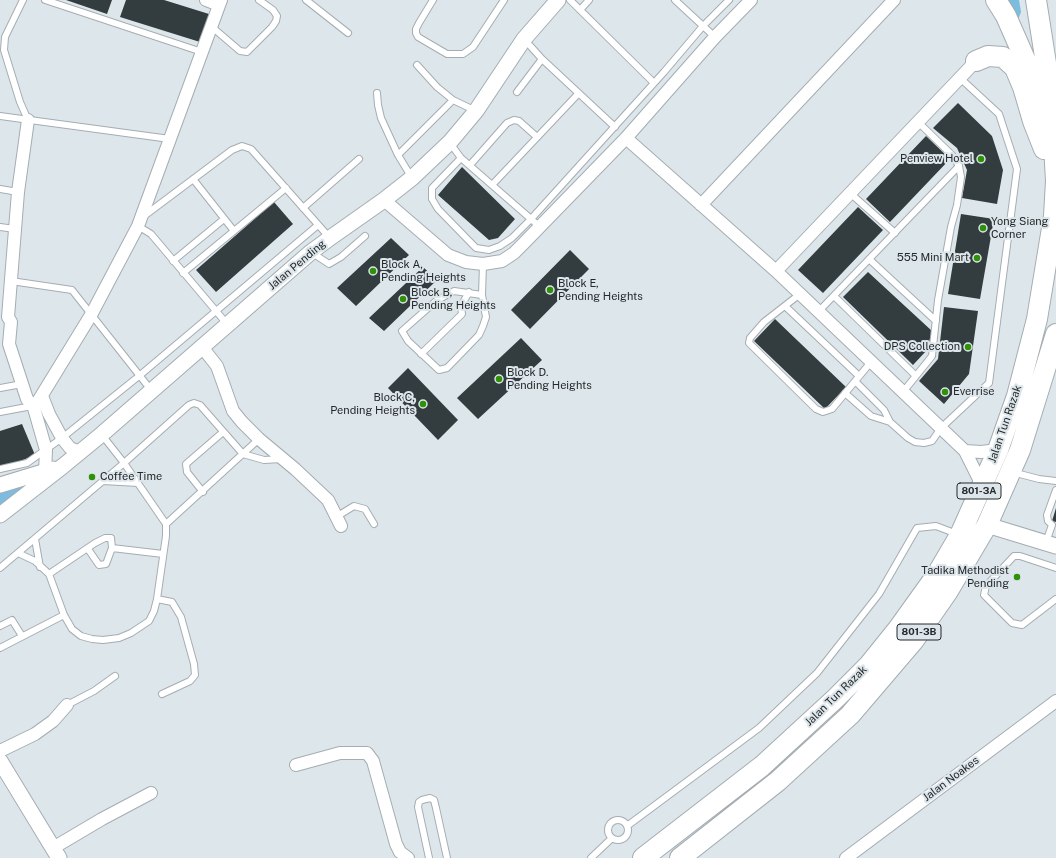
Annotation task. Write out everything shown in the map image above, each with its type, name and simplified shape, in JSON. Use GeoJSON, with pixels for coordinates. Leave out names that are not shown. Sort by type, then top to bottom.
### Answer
{"type":"FeatureCollection","features":[{"type":"Feature","properties":{"kind":"highway"},"geometry":{"type":"LineString","coordinates":[[996,0],[1006,16],[1028,66],[1040,110],[1054,216]]}},
{"type":"Feature","properties":{"kind":"highway","name":"Jalan Tun Razak"},"geometry":{"type":"LineString","coordinates":[[643,858],[762,766],[836,698],[869,665],[898,629],[936,576],[960,535],[998,450],[1017,396],[1037,319],[1054,216],[1056,181],[1052,110],[1036,0]]}},
{"type":"Feature","properties":{"kind":"highway"},"geometry":{"type":"LineString","coordinates":[[976,61],[988,56],[1003,57],[1015,68],[1023,86],[1033,121],[1044,149]]}},
{"type":"Feature","properties":{"kind":"highway","name":"Jalan Tun Razak"},"geometry":{"type":"LineString","coordinates":[[680,858],[778,780],[850,715],[914,640],[948,591],[987,525],[1020,450],[1056,334]]}},
{"type":"Feature","properties":{"kind":"street"},"geometry":{"type":"LineString","coordinates":[[33,407],[42,396],[91,315],[140,222],[220,2],[206,0]]}},
{"type":"Feature","properties":{"kind":"street","name":"Jalan Pending"},"geometry":{"type":"LineString","coordinates":[[0,485],[63,466],[152,392],[227,324],[311,252],[412,178],[450,142],[476,111],[524,39],[558,0]]}},
{"type":"Feature","properties":{"kind":"street"},"geometry":{"type":"LineString","coordinates":[[384,200],[448,255],[466,262],[484,264],[502,261],[514,253],[535,223],[626,138],[716,36],[751,0]]}},
{"type":"Feature","properties":{"kind":"street"},"geometry":{"type":"LineString","coordinates":[[701,204],[894,0]]}},
{"type":"Feature","properties":{"kind":"street"},"geometry":{"type":"LineString","coordinates":[[776,271],[976,61]]}},
{"type":"Feature","properties":{"kind":"street"},"geometry":{"type":"LineString","coordinates":[[28,120],[18,192],[10,281],[4,319],[11,322],[9,344],[27,399],[33,407],[46,450],[45,472]]}},
{"type":"Feature","properties":{"kind":"street"},"geometry":{"type":"LineString","coordinates":[[626,138],[776,271],[965,451],[982,485]]}},
{"type":"Feature","properties":{"kind":"street"},"geometry":{"type":"LineString","coordinates":[[0,335],[9,344]]}},
{"type":"Feature","properties":{"kind":"street"},"geometry":{"type":"LineString","coordinates":[[202,347],[217,366],[233,410],[242,422],[258,439],[283,459],[328,500],[339,521]]}},
{"type":"Feature","properties":{"kind":"street"},"geometry":{"type":"LineString","coordinates":[[42,396],[49,414],[62,438],[70,448],[80,452]]}},
{"type":"Feature","properties":{"kind":"street"},"geometry":{"type":"LineString","coordinates":[[965,451],[981,452],[998,450]]}},
{"type":"Feature","properties":{"kind":"street"},"geometry":{"type":"LineString","coordinates":[[0,515],[63,466]]}},
{"type":"Feature","properties":{"kind":"street"},"geometry":{"type":"LineString","coordinates":[[987,525],[1051,544]]}},
{"type":"Feature","properties":{"kind":"street","name":"Jalan Noakes"},"geometry":{"type":"LineString","coordinates":[[846,858],[1056,701]]}},
{"type":"Feature","properties":{"kind":"street"},"geometry":{"type":"LineString","coordinates":[[0,751],[35,734],[53,721],[67,705]]}},
{"type":"Feature","properties":{"kind":"street"},"geometry":{"type":"LineString","coordinates":[[296,765],[340,753],[367,753],[373,761],[396,844],[400,852],[408,858]]}},
{"type":"Feature","properties":{"kind":"street"},"geometry":{"type":"LineString","coordinates":[[0,760],[57,855],[102,819],[151,793]]}},
{"type":"Feature","properties":{"kind":"lane"},"geometry":{"type":"LineString","coordinates":[[23,0],[4,37],[4,50],[20,102],[28,120]]}},
{"type":"Feature","properties":{"kind":"lane"},"geometry":{"type":"LineString","coordinates":[[45,0],[202,52]]}},
{"type":"Feature","properties":{"kind":"lane"},"geometry":{"type":"LineString","coordinates":[[212,26],[240,51],[247,52],[276,21],[277,16],[273,10],[259,0]]}},
{"type":"Feature","properties":{"kind":"lane"},"geometry":{"type":"LineString","coordinates":[[306,0],[348,33]]}},
{"type":"Feature","properties":{"kind":"lane"},"geometry":{"type":"LineString","coordinates":[[433,0],[419,23],[416,33],[418,37],[447,54],[463,54],[473,47],[504,0]]}},
{"type":"Feature","properties":{"kind":"lane"},"geometry":{"type":"LineString","coordinates":[[570,0],[654,84]]}},
{"type":"Feature","properties":{"kind":"lane"},"geometry":{"type":"LineString","coordinates":[[580,10],[590,0]]}},
{"type":"Feature","properties":{"kind":"lane"},"geometry":{"type":"LineString","coordinates":[[675,0],[716,36]]}},
{"type":"Feature","properties":{"kind":"lane"},"geometry":{"type":"LineString","coordinates":[[461,158],[432,188],[432,199],[438,209],[476,248],[489,250],[500,246],[535,223],[615,127],[703,26],[729,0]]}},
{"type":"Feature","properties":{"kind":"lane"},"geometry":{"type":"LineString","coordinates":[[524,39],[578,94],[615,127]]}},
{"type":"Feature","properties":{"kind":"lane"},"geometry":{"type":"LineString","coordinates":[[517,92],[542,59]]}},
{"type":"Feature","properties":{"kind":"lane"},"geometry":{"type":"LineString","coordinates":[[417,65],[437,87],[453,100],[476,111]]}},
{"type":"Feature","properties":{"kind":"lane"},"geometry":{"type":"LineString","coordinates":[[785,306],[857,378],[884,410],[890,422],[908,438],[915,442],[924,443],[932,440],[941,428],[989,383],[1017,169],[999,114],[960,78]]}},
{"type":"Feature","properties":{"kind":"lane"},"geometry":{"type":"LineString","coordinates":[[377,92],[378,105],[382,118],[398,154],[412,178]]}},
{"type":"Feature","properties":{"kind":"lane"},"geometry":{"type":"LineString","coordinates":[[492,185],[578,94]]}},
{"type":"Feature","properties":{"kind":"lane"},"geometry":{"type":"LineString","coordinates":[[398,154],[453,100]]}},
{"type":"Feature","properties":{"kind":"lane"},"geometry":{"type":"LineString","coordinates":[[0,116],[170,140]]}},
{"type":"Feature","properties":{"kind":"lane"},"geometry":{"type":"LineString","coordinates":[[470,166],[507,123],[514,120],[519,121],[537,137]]}},
{"type":"Feature","properties":{"kind":"lane"},"geometry":{"type":"LineString","coordinates":[[903,392],[932,356],[938,300],[957,205],[961,177],[959,166],[952,155],[918,122]]}},
{"type":"Feature","properties":{"kind":"lane"},"geometry":{"type":"LineString","coordinates":[[450,142],[461,158],[535,223]]}},
{"type":"Feature","properties":{"kind":"lane"},"geometry":{"type":"LineString","coordinates":[[227,324],[140,222],[232,150],[242,146],[251,149],[330,238]]}},
{"type":"Feature","properties":{"kind":"lane"},"geometry":{"type":"LineString","coordinates":[[303,208],[359,159]]}},
{"type":"Feature","properties":{"kind":"lane"},"geometry":{"type":"LineString","coordinates":[[819,311],[959,166]]}},
{"type":"Feature","properties":{"kind":"lane"},"geometry":{"type":"LineString","coordinates":[[193,180],[234,230]]}},
{"type":"Feature","properties":{"kind":"lane"},"geometry":{"type":"LineString","coordinates":[[183,273],[286,188]]}},
{"type":"Feature","properties":{"kind":"lane"},"geometry":{"type":"LineString","coordinates":[[0,189],[18,192]]}},
{"type":"Feature","properties":{"kind":"lane"},"geometry":{"type":"LineString","coordinates":[[850,193],[894,233]]}},
{"type":"Feature","properties":{"kind":"lane"},"geometry":{"type":"LineString","coordinates":[[173,261],[224,219]]}},
{"type":"Feature","properties":{"kind":"lane"},"geometry":{"type":"LineString","coordinates":[[0,469],[27,463],[62,438],[139,376],[318,225]]}},
{"type":"Feature","properties":{"kind":"lane"},"geometry":{"type":"LineString","coordinates":[[0,227],[15,229]]}},
{"type":"Feature","properties":{"kind":"lane"},"geometry":{"type":"LineString","coordinates":[[311,252],[329,264],[341,257],[365,236]]}},
{"type":"Feature","properties":{"kind":"lane"},"geometry":{"type":"LineString","coordinates":[[870,259],[936,321]]}},
{"type":"Feature","properties":{"kind":"lane"},"geometry":{"type":"LineString","coordinates":[[482,295],[454,291],[436,301],[402,331],[408,341],[439,370],[447,368],[479,335],[486,317],[482,295],[484,264]]}},
{"type":"Feature","properties":{"kind":"lane"},"geometry":{"type":"LineString","coordinates":[[10,281],[72,290],[152,392]]}},
{"type":"Feature","properties":{"kind":"lane"},"geometry":{"type":"LineString","coordinates":[[421,354],[462,314],[461,306],[469,292]]}},
{"type":"Feature","properties":{"kind":"lane"},"geometry":{"type":"LineString","coordinates":[[800,294],[764,322],[750,338],[749,343],[816,409],[823,412],[832,409],[872,362]]}},
{"type":"Feature","properties":{"kind":"lane"},"geometry":{"type":"LineString","coordinates":[[834,296],[916,376]]}},
{"type":"Feature","properties":{"kind":"lane"},"geometry":{"type":"LineString","coordinates":[[0,388],[22,384]]}},
{"type":"Feature","properties":{"kind":"lane"},"geometry":{"type":"LineString","coordinates":[[845,394],[871,416],[890,422]]}},
{"type":"Feature","properties":{"kind":"lane"},"geometry":{"type":"LineString","coordinates":[[0,568],[124,463],[189,405],[194,403],[200,405],[244,454],[264,460],[283,459]]}},
{"type":"Feature","properties":{"kind":"lane"},"geometry":{"type":"LineString","coordinates":[[0,412],[33,407]]}},
{"type":"Feature","properties":{"kind":"lane"},"geometry":{"type":"LineString","coordinates":[[203,492],[187,472],[186,464],[223,432]]}},
{"type":"Feature","properties":{"kind":"lane"},"geometry":{"type":"LineString","coordinates":[[18,553],[35,561],[48,574],[64,615],[72,629],[81,636],[98,640],[119,638],[131,633],[149,621],[154,611],[157,599],[164,554],[166,524],[102,434]]}},
{"type":"Feature","properties":{"kind":"lane"},"geometry":{"type":"LineString","coordinates":[[166,524],[203,492],[258,439]]}},
{"type":"Feature","properties":{"kind":"lane"},"geometry":{"type":"LineString","coordinates":[[1010,472],[1039,480],[1056,481]]}},
{"type":"Feature","properties":{"kind":"lane"},"geometry":{"type":"LineString","coordinates":[[103,481],[138,483]]}},
{"type":"Feature","properties":{"kind":"lane"},"geometry":{"type":"LineString","coordinates":[[1051,544],[1054,526],[1048,521],[1047,515],[1056,490]]}},
{"type":"Feature","properties":{"kind":"lane"},"geometry":{"type":"LineString","coordinates":[[339,521],[354,506],[365,509],[374,524]]}},
{"type":"Feature","properties":{"kind":"lane"},"geometry":{"type":"LineString","coordinates":[[627,826],[759,728],[817,673],[879,594],[917,528],[936,526],[960,535]]}},
{"type":"Feature","properties":{"kind":"lane"},"geometry":{"type":"LineString","coordinates":[[48,574],[105,538],[111,538],[112,548],[106,564],[99,565],[88,549]]}},
{"type":"Feature","properties":{"kind":"lane"},"geometry":{"type":"LineString","coordinates":[[35,539],[40,567]]}},
{"type":"Feature","properties":{"kind":"lane"},"geometry":{"type":"LineString","coordinates":[[112,548],[164,554]]}},
{"type":"Feature","properties":{"kind":"lane"},"geometry":{"type":"LineString","coordinates":[[1056,568],[1020,556],[1014,556],[986,586],[984,595],[1012,623],[1022,625],[1056,599]]}},
{"type":"Feature","properties":{"kind":"lane"},"geometry":{"type":"LineString","coordinates":[[157,599],[172,602],[181,617],[194,664],[195,675],[190,681],[162,694]]}},
{"type":"Feature","properties":{"kind":"lane"},"geometry":{"type":"LineString","coordinates":[[0,648],[64,615]]}},
{"type":"Feature","properties":{"kind":"lane"},"geometry":{"type":"LineString","coordinates":[[0,626],[12,620],[22,636]]}},
{"type":"Feature","properties":{"kind":"lane"},"geometry":{"type":"LineString","coordinates":[[67,705],[94,691],[115,676]]}},
{"type":"Feature","properties":{"kind":"lane"},"geometry":{"type":"LineString","coordinates":[[429,858],[418,807],[419,802],[430,798],[434,800],[447,858]]}},
{"type":"Feature","properties":{"kind":"lane"},"geometry":{"type":"LineString","coordinates":[[613,822],[623,822],[627,826],[628,832],[624,838],[618,840],[612,838],[608,830],[613,822]]}},
{"type":"Feature","properties":{"kind":"lane"},"geometry":{"type":"LineString","coordinates":[[591,858],[612,838]]}},
{"type":"Feature","properties":{"kind":"shaded area"},"geometry":{"type":"Polygon","coordinates":[[[1003,0],[1019,0],[1021,12],[1016,25],[1003,0]]]}},
{"type":"Feature","properties":{"kind":"shaded area"},"geometry":{"type":"Polygon","coordinates":[[[34,482],[0,506],[0,492],[34,482]]]}},
{"type":"Feature","properties":{"kind":"building"},"geometry":{"type":"Polygon","coordinates":[[[66,0],[112,0],[107,14],[66,0]]]}},
{"type":"Feature","properties":{"kind":"building"},"geometry":{"type":"Polygon","coordinates":[[[126,0],[164,0],[209,14],[200,42],[120,17],[126,0]]]}},
{"type":"Feature","properties":{"kind":"building","name":"Penview Hotel"},"geometry":{"type":"Polygon","coordinates":[[[958,103],[992,136],[1003,170],[997,204],[962,198],[967,170],[957,148],[933,128],[958,103]]]}},
{"type":"Feature","properties":{"kind":"building"},"geometry":{"type":"Polygon","coordinates":[[[926,136],[950,159],[890,222],[866,199],[926,136]]]}},
{"type":"Feature","properties":{"kind":"building"},"geometry":{"type":"Polygon","coordinates":[[[462,167],[515,219],[498,238],[489,240],[438,195],[462,167]]]}},
{"type":"Feature","properties":{"kind":"building"},"geometry":{"type":"Polygon","coordinates":[[[274,202],[293,224],[216,292],[196,270],[274,202]]]}},
{"type":"Feature","properties":{"kind":"building"},"geometry":{"type":"Polygon","coordinates":[[[858,207],[883,230],[823,293],[798,270],[858,207]]]}},
{"type":"Feature","properties":{"kind":"building"},"geometry":{"type":"Polygon","coordinates":[[[961,214],[994,219],[980,299],[948,294],[961,214]]]}},
{"type":"Feature","properties":{"kind":"building","name":"Block A, Pending Heights"},"geometry":{"type":"Polygon","coordinates":[[[391,238],[409,255],[356,306],[337,288],[391,238]]]}},
{"type":"Feature","properties":{"kind":"building","name":"Block E, Pending Heights"},"geometry":{"type":"Polygon","coordinates":[[[570,250],[589,269],[530,329],[511,310],[570,250]]]}},
{"type":"Feature","properties":{"kind":"building","name":"Block B, Pending Heights"},"geometry":{"type":"Polygon","coordinates":[[[423,267],[437,280],[384,331],[369,318],[423,267]]]}},
{"type":"Feature","properties":{"kind":"building"},"geometry":{"type":"Polygon","coordinates":[[[868,272],[932,331],[927,350],[913,365],[843,297],[868,272]]]}},
{"type":"Feature","properties":{"kind":"building"},"geometry":{"type":"Polygon","coordinates":[[[944,307],[978,311],[969,374],[944,404],[919,381],[938,359],[944,307]]]}},
{"type":"Feature","properties":{"kind":"building"},"geometry":{"type":"Polygon","coordinates":[[[775,319],[846,387],[825,409],[754,341],[775,319]]]}},
{"type":"Feature","properties":{"kind":"building","name":"Block D. Pending Heights"},"geometry":{"type":"Polygon","coordinates":[[[521,338],[542,360],[478,419],[457,398],[521,338]]]}},
{"type":"Feature","properties":{"kind":"building","name":"Block C, Pending Heights"},"geometry":{"type":"Polygon","coordinates":[[[408,368],[458,420],[438,440],[388,388],[408,368]]]}},
{"type":"Feature","properties":{"kind":"building"},"geometry":{"type":"Polygon","coordinates":[[[22,424],[35,455],[11,465],[0,466],[0,431],[22,424]]]}},
{"type":"Feature","properties":{"kind":"building"},"geometry":{"type":"Polygon","coordinates":[[[1056,508],[1056,522],[1052,521],[1056,508]]]}},
{"type":"Feature","properties":{"kind":"place","name":"Penview Hotel"},"geometry":{"type":"Point","coordinates":[981,159]}},
{"type":"Feature","properties":{"kind":"place","name":"Yong Siang Corner"},"geometry":{"type":"Point","coordinates":[983,228]}},
{"type":"Feature","properties":{"kind":"place","name":"555 Mini Mart"},"geometry":{"type":"Point","coordinates":[977,258]}},
{"type":"Feature","properties":{"kind":"place","name":"Block A, Pending Heights"},"geometry":{"type":"Point","coordinates":[373,271]}},
{"type":"Feature","properties":{"kind":"place","name":"Block E, Pending Heights"},"geometry":{"type":"Point","coordinates":[550,290]}},
{"type":"Feature","properties":{"kind":"place","name":"Block B, Pending Heights"},"geometry":{"type":"Point","coordinates":[403,299]}},
{"type":"Feature","properties":{"kind":"place","name":"DPS Collection"},"geometry":{"type":"Point","coordinates":[968,347]}},
{"type":"Feature","properties":{"kind":"place","name":"Block D. Pending Heights"},"geometry":{"type":"Point","coordinates":[499,379]}},
{"type":"Feature","properties":{"kind":"place","name":"Everrise"},"geometry":{"type":"Point","coordinates":[945,392]}},
{"type":"Feature","properties":{"kind":"place","name":"Block C, Pending Heights"},"geometry":{"type":"Point","coordinates":[423,404]}},
{"type":"Feature","properties":{"kind":"place","name":"Coffee Time"},"geometry":{"type":"Point","coordinates":[92,477]}},
{"type":"Feature","properties":{"kind":"place","name":"Tadika Methodist Pending"},"geometry":{"type":"Point","coordinates":[1017,577]}}]}
